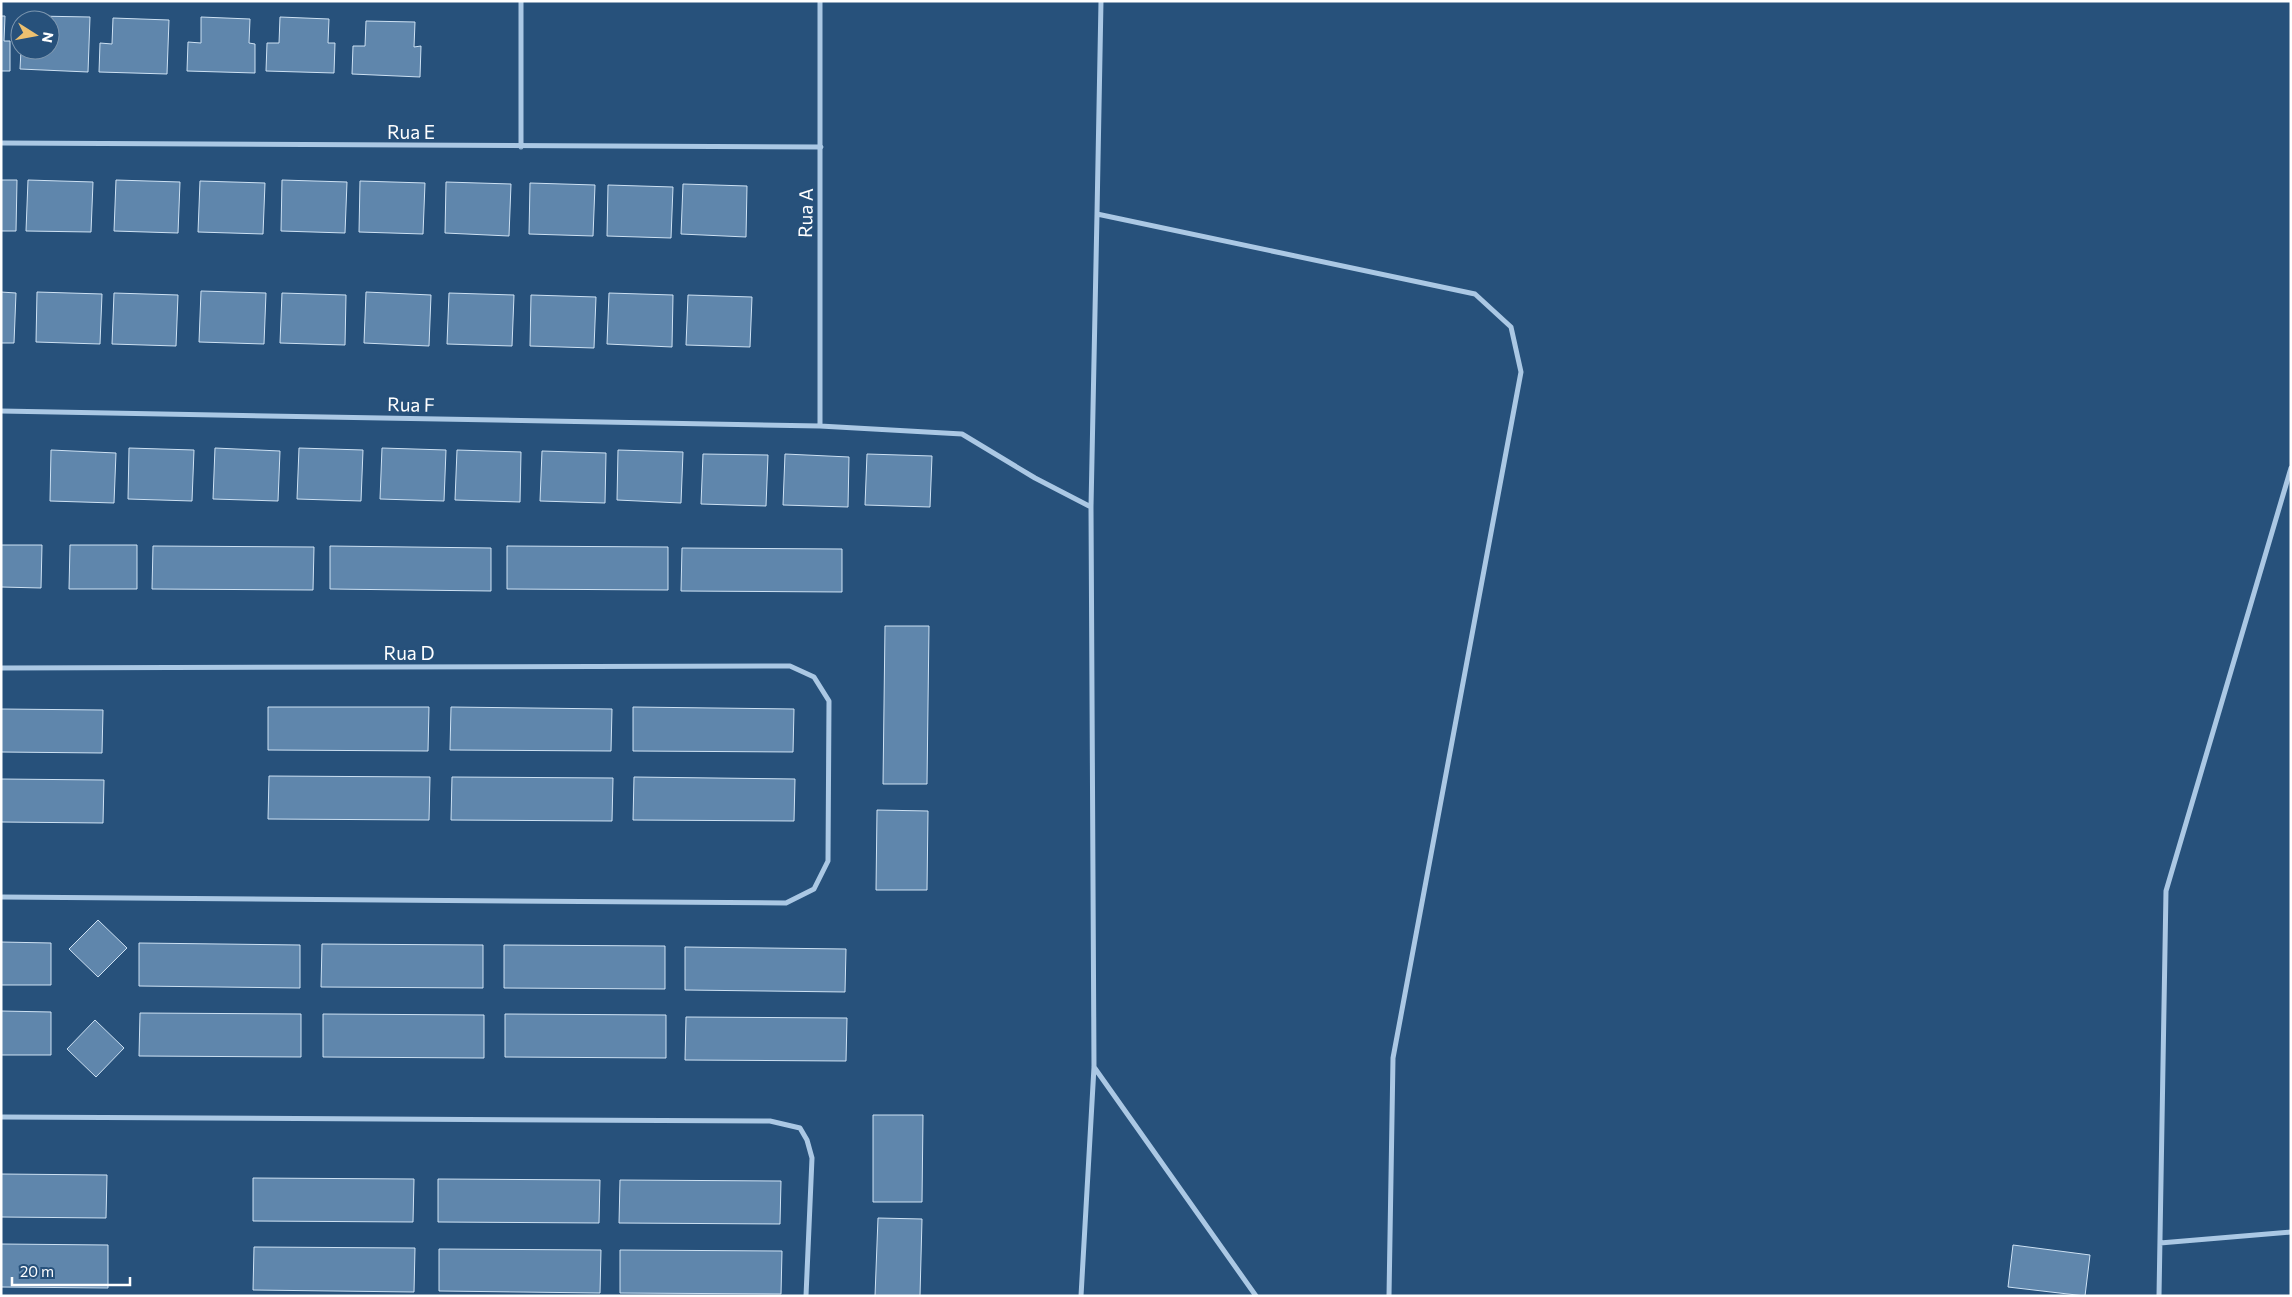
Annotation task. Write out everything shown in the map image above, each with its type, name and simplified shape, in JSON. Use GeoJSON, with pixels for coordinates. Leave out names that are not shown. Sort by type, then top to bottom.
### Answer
{"type":"FeatureCollection","features":[{"type":"Feature","properties":{"kind":"street"},"geometry":{"type":"LineString","coordinates":[[521,1],[521,147]]}},
{"type":"Feature","properties":{"kind":"street","name":"Rua A"},"geometry":{"type":"LineString","coordinates":[[820,1],[820,426]]}},
{"type":"Feature","properties":{"kind":"street"},"geometry":{"type":"LineString","coordinates":[[1081,1296],[1094,1067],[1091,507],[1101,1]]}},
{"type":"Feature","properties":{"kind":"street","name":"Rua E"},"geometry":{"type":"LineString","coordinates":[[1,143],[821,147]]}},
{"type":"Feature","properties":{"kind":"street"},"geometry":{"type":"LineString","coordinates":[[1096,214],[1475,294],[1510,327],[1521,372],[1393,1058],[1389,1296]]}},
{"type":"Feature","properties":{"kind":"street","name":"Rua F"},"geometry":{"type":"LineString","coordinates":[[1,411],[820,426],[962,434],[1035,478],[1091,507]]}},
{"type":"Feature","properties":{"kind":"street"},"geometry":{"type":"LineString","coordinates":[[2159,1296],[2166,892],[2291,468]]}},
{"type":"Feature","properties":{"kind":"street","name":"Rua D"},"geometry":{"type":"LineString","coordinates":[[1,668],[790,666],[814,677],[829,701],[828,861],[814,889],[786,903],[1,897]]}},
{"type":"Feature","properties":{"kind":"street"},"geometry":{"type":"LineString","coordinates":[[1094,1067],[1256,1296]]}},
{"type":"Feature","properties":{"kind":"street"},"geometry":{"type":"LineString","coordinates":[[1,1117],[760,1121],[785,1124],[800,1128],[807,1140],[812,1158],[806,1296]]}},
{"type":"Feature","properties":{"kind":"street"},"geometry":{"type":"LineString","coordinates":[[2160,1243],[2291,1232]]}},
{"type":"Feature","properties":{"kind":"building"},"geometry":{"type":"Polygon","coordinates":[[[1,16],[5,16],[4,41],[10,41],[10,71],[1,71],[1,16]]]}},
{"type":"Feature","properties":{"kind":"building"},"geometry":{"type":"Polygon","coordinates":[[[60,16],[90,17],[88,72],[20,69],[20,60],[60,60],[60,16]]]}},
{"type":"Feature","properties":{"kind":"building"},"geometry":{"type":"Polygon","coordinates":[[[201,17],[250,19],[249,43],[255,44],[255,73],[187,71],[188,42],[201,43],[201,17]]]}},
{"type":"Feature","properties":{"kind":"building"},"geometry":{"type":"Polygon","coordinates":[[[280,17],[329,19],[328,43],[335,43],[334,73],[266,71],[267,43],[279,43],[280,17]]]}},
{"type":"Feature","properties":{"kind":"building"},"geometry":{"type":"Polygon","coordinates":[[[113,18],[169,20],[167,74],[99,72],[100,43],[112,44],[113,18]]]}},
{"type":"Feature","properties":{"kind":"building"},"geometry":{"type":"Polygon","coordinates":[[[366,21],[415,22],[414,47],[421,46],[420,77],[352,74],[353,46],[365,46],[366,21]]]}},
{"type":"Feature","properties":{"kind":"building"},"geometry":{"type":"Polygon","coordinates":[[[1,180],[17,180],[16,231],[1,231],[1,180]]]}},
{"type":"Feature","properties":{"kind":"building"},"geometry":{"type":"Polygon","coordinates":[[[28,180],[93,182],[91,232],[26,231],[28,180]]]}},
{"type":"Feature","properties":{"kind":"building"},"geometry":{"type":"Polygon","coordinates":[[[116,180],[180,182],[178,233],[114,231],[116,180]]]}},
{"type":"Feature","properties":{"kind":"building"},"geometry":{"type":"Polygon","coordinates":[[[282,180],[347,182],[345,233],[281,231],[282,180]]]}},
{"type":"Feature","properties":{"kind":"building"},"geometry":{"type":"Polygon","coordinates":[[[200,181],[265,183],[263,234],[198,232],[200,181]]]}},
{"type":"Feature","properties":{"kind":"building"},"geometry":{"type":"Polygon","coordinates":[[[360,181],[425,183],[423,234],[359,232],[360,181]]]}},
{"type":"Feature","properties":{"kind":"building"},"geometry":{"type":"Polygon","coordinates":[[[446,182],[511,184],[509,236],[445,233],[446,182]]]}},
{"type":"Feature","properties":{"kind":"building"},"geometry":{"type":"Polygon","coordinates":[[[530,183],[595,185],[593,236],[529,234],[530,183]]]}},
{"type":"Feature","properties":{"kind":"building"},"geometry":{"type":"Polygon","coordinates":[[[683,184],[747,186],[746,237],[681,234],[683,184]]]}},
{"type":"Feature","properties":{"kind":"building"},"geometry":{"type":"Polygon","coordinates":[[[608,185],[673,187],[671,238],[607,236],[608,185]]]}},
{"type":"Feature","properties":{"kind":"building"},"geometry":{"type":"Polygon","coordinates":[[[201,291],[266,293],[264,344],[199,342],[201,291]]]}},
{"type":"Feature","properties":{"kind":"building"},"geometry":{"type":"Polygon","coordinates":[[[1,292],[16,293],[14,343],[1,343],[1,292]]]}},
{"type":"Feature","properties":{"kind":"building"},"geometry":{"type":"Polygon","coordinates":[[[37,292],[102,294],[100,344],[36,342],[37,292]]]}},
{"type":"Feature","properties":{"kind":"building"},"geometry":{"type":"Polygon","coordinates":[[[366,292],[431,295],[429,346],[364,343],[366,292]]]}},
{"type":"Feature","properties":{"kind":"building"},"geometry":{"type":"Polygon","coordinates":[[[114,293],[178,295],[176,346],[112,344],[114,293]]]}},
{"type":"Feature","properties":{"kind":"building"},"geometry":{"type":"Polygon","coordinates":[[[282,293],[346,295],[345,345],[280,343],[282,293]]]}},
{"type":"Feature","properties":{"kind":"building"},"geometry":{"type":"Polygon","coordinates":[[[449,293],[514,295],[512,346],[447,344],[449,293]]]}},
{"type":"Feature","properties":{"kind":"building"},"geometry":{"type":"Polygon","coordinates":[[[609,293],[673,295],[672,347],[607,344],[609,293]]]}},
{"type":"Feature","properties":{"kind":"building"},"geometry":{"type":"Polygon","coordinates":[[[531,295],[596,297],[594,348],[530,346],[531,295]]]}},
{"type":"Feature","properties":{"kind":"building"},"geometry":{"type":"Polygon","coordinates":[[[688,295],[752,297],[750,347],[686,345],[688,295]]]}},
{"type":"Feature","properties":{"kind":"building"},"geometry":{"type":"Polygon","coordinates":[[[129,448],[194,450],[192,501],[128,499],[129,448]]]}},
{"type":"Feature","properties":{"kind":"building"},"geometry":{"type":"Polygon","coordinates":[[[215,448],[280,451],[278,501],[213,499],[215,448]]]}},
{"type":"Feature","properties":{"kind":"building"},"geometry":{"type":"Polygon","coordinates":[[[299,448],[363,450],[361,501],[297,499],[299,448]]]}},
{"type":"Feature","properties":{"kind":"building"},"geometry":{"type":"Polygon","coordinates":[[[382,448],[446,450],[444,501],[380,499],[382,448]]]}},
{"type":"Feature","properties":{"kind":"building"},"geometry":{"type":"Polygon","coordinates":[[[51,450],[116,453],[114,503],[50,501],[51,450]]]}},
{"type":"Feature","properties":{"kind":"building"},"geometry":{"type":"Polygon","coordinates":[[[457,450],[521,452],[520,502],[455,500],[457,450]]]}},
{"type":"Feature","properties":{"kind":"building"},"geometry":{"type":"Polygon","coordinates":[[[618,450],[683,452],[681,503],[617,500],[618,450]]]}},
{"type":"Feature","properties":{"kind":"building"},"geometry":{"type":"Polygon","coordinates":[[[542,451],[606,453],[605,503],[540,501],[542,451]]]}},
{"type":"Feature","properties":{"kind":"building"},"geometry":{"type":"Polygon","coordinates":[[[703,454],[768,455],[766,506],[701,504],[703,454]]]}},
{"type":"Feature","properties":{"kind":"building"},"geometry":{"type":"Polygon","coordinates":[[[785,454],[849,457],[848,507],[783,505],[785,454]]]}},
{"type":"Feature","properties":{"kind":"building"},"geometry":{"type":"Polygon","coordinates":[[[867,454],[932,456],[930,507],[865,505],[867,454]]]}},
{"type":"Feature","properties":{"kind":"building"},"geometry":{"type":"Polygon","coordinates":[[[1,545],[42,545],[41,588],[1,587],[1,545]]]}},
{"type":"Feature","properties":{"kind":"building"},"geometry":{"type":"Polygon","coordinates":[[[70,545],[137,545],[137,589],[69,589],[70,545]]]}},
{"type":"Feature","properties":{"kind":"building"},"geometry":{"type":"Polygon","coordinates":[[[153,546],[314,547],[313,590],[152,589],[153,546]]]}},
{"type":"Feature","properties":{"kind":"building"},"geometry":{"type":"Polygon","coordinates":[[[330,546],[491,548],[491,591],[330,589],[330,546]]]}},
{"type":"Feature","properties":{"kind":"building"},"geometry":{"type":"Polygon","coordinates":[[[507,546],[668,547],[668,590],[507,589],[507,546]]]}},
{"type":"Feature","properties":{"kind":"building"},"geometry":{"type":"Polygon","coordinates":[[[682,548],[842,549],[842,592],[681,591],[682,548]]]}},
{"type":"Feature","properties":{"kind":"building"},"geometry":{"type":"Polygon","coordinates":[[[885,626],[929,626],[927,784],[883,784],[885,626]]]}},
{"type":"Feature","properties":{"kind":"building"},"geometry":{"type":"Polygon","coordinates":[[[268,707],[429,707],[428,751],[268,750],[268,707]]]}},
{"type":"Feature","properties":{"kind":"building"},"geometry":{"type":"Polygon","coordinates":[[[451,707],[612,709],[611,751],[450,750],[451,707]]]}},
{"type":"Feature","properties":{"kind":"building"},"geometry":{"type":"Polygon","coordinates":[[[633,707],[794,709],[793,752],[633,751],[633,707]]]}},
{"type":"Feature","properties":{"kind":"building"},"geometry":{"type":"Polygon","coordinates":[[[1,709],[103,710],[102,753],[1,752],[1,709]]]}},
{"type":"Feature","properties":{"kind":"building"},"geometry":{"type":"Polygon","coordinates":[[[269,776],[430,777],[429,820],[268,819],[269,776]]]}},
{"type":"Feature","properties":{"kind":"building"},"geometry":{"type":"Polygon","coordinates":[[[452,777],[613,778],[612,821],[451,820],[452,777]]]}},
{"type":"Feature","properties":{"kind":"building"},"geometry":{"type":"Polygon","coordinates":[[[634,777],[795,779],[794,821],[633,820],[634,777]]]}},
{"type":"Feature","properties":{"kind":"building"},"geometry":{"type":"Polygon","coordinates":[[[1,779],[104,780],[103,823],[1,822],[1,779]]]}},
{"type":"Feature","properties":{"kind":"building"},"geometry":{"type":"Polygon","coordinates":[[[877,810],[928,811],[927,890],[876,890],[877,810]]]}},
{"type":"Feature","properties":{"kind":"building"},"geometry":{"type":"Polygon","coordinates":[[[98,920],[127,948],[98,977],[69,949],[98,920]]]}},
{"type":"Feature","properties":{"kind":"building"},"geometry":{"type":"Polygon","coordinates":[[[1,942],[51,943],[51,985],[1,985],[1,942]]]}},
{"type":"Feature","properties":{"kind":"building"},"geometry":{"type":"Polygon","coordinates":[[[139,943],[300,945],[300,988],[139,986],[139,943]]]}},
{"type":"Feature","properties":{"kind":"building"},"geometry":{"type":"Polygon","coordinates":[[[322,944],[483,945],[483,988],[321,987],[322,944]]]}},
{"type":"Feature","properties":{"kind":"building"},"geometry":{"type":"Polygon","coordinates":[[[504,945],[665,946],[665,989],[504,988],[504,945]]]}},
{"type":"Feature","properties":{"kind":"building"},"geometry":{"type":"Polygon","coordinates":[[[685,947],[846,949],[845,992],[685,990],[685,947]]]}},
{"type":"Feature","properties":{"kind":"building"},"geometry":{"type":"Polygon","coordinates":[[[1,1011],[51,1012],[51,1055],[1,1055],[1,1011]]]}},
{"type":"Feature","properties":{"kind":"building"},"geometry":{"type":"Polygon","coordinates":[[[140,1013],[301,1014],[301,1057],[139,1056],[140,1013]]]}},
{"type":"Feature","properties":{"kind":"building"},"geometry":{"type":"Polygon","coordinates":[[[323,1014],[484,1015],[484,1058],[323,1057],[323,1014]]]}},
{"type":"Feature","properties":{"kind":"building"},"geometry":{"type":"Polygon","coordinates":[[[505,1014],[666,1015],[666,1058],[505,1057],[505,1014]]]}},
{"type":"Feature","properties":{"kind":"building"},"geometry":{"type":"Polygon","coordinates":[[[686,1017],[847,1018],[846,1061],[685,1060],[686,1017]]]}},
{"type":"Feature","properties":{"kind":"building"},"geometry":{"type":"Polygon","coordinates":[[[95,1020],[124,1048],[96,1077],[67,1049],[95,1020]]]}},
{"type":"Feature","properties":{"kind":"building"},"geometry":{"type":"Polygon","coordinates":[[[873,1115],[923,1115],[922,1202],[873,1202],[873,1115]]]}},
{"type":"Feature","properties":{"kind":"building"},"geometry":{"type":"Polygon","coordinates":[[[1,1174],[107,1175],[106,1218],[1,1217],[1,1174]]]}},
{"type":"Feature","properties":{"kind":"building"},"geometry":{"type":"Polygon","coordinates":[[[253,1178],[414,1179],[413,1222],[253,1221],[253,1178]]]}},
{"type":"Feature","properties":{"kind":"building"},"geometry":{"type":"Polygon","coordinates":[[[438,1179],[600,1180],[599,1223],[438,1222],[438,1179]]]}},
{"type":"Feature","properties":{"kind":"building"},"geometry":{"type":"Polygon","coordinates":[[[620,1180],[781,1181],[780,1224],[619,1223],[620,1180]]]}},
{"type":"Feature","properties":{"kind":"building"},"geometry":{"type":"Polygon","coordinates":[[[878,1218],[922,1219],[920,1296],[875,1296],[878,1218]]]}},
{"type":"Feature","properties":{"kind":"building"},"geometry":{"type":"Polygon","coordinates":[[[1,1244],[108,1245],[108,1288],[1,1287],[1,1244]]]}},
{"type":"Feature","properties":{"kind":"building"},"geometry":{"type":"Polygon","coordinates":[[[2013,1245],[2090,1255],[2085,1296],[2008,1287],[2013,1245]]]}},
{"type":"Feature","properties":{"kind":"building"},"geometry":{"type":"Polygon","coordinates":[[[254,1247],[415,1248],[414,1292],[253,1290],[254,1247]]]}},
{"type":"Feature","properties":{"kind":"building"},"geometry":{"type":"Polygon","coordinates":[[[439,1249],[601,1250],[600,1293],[439,1291],[439,1249]]]}},
{"type":"Feature","properties":{"kind":"building"},"geometry":{"type":"Polygon","coordinates":[[[620,1250],[782,1251],[781,1294],[620,1293],[620,1250]]]}}]}
